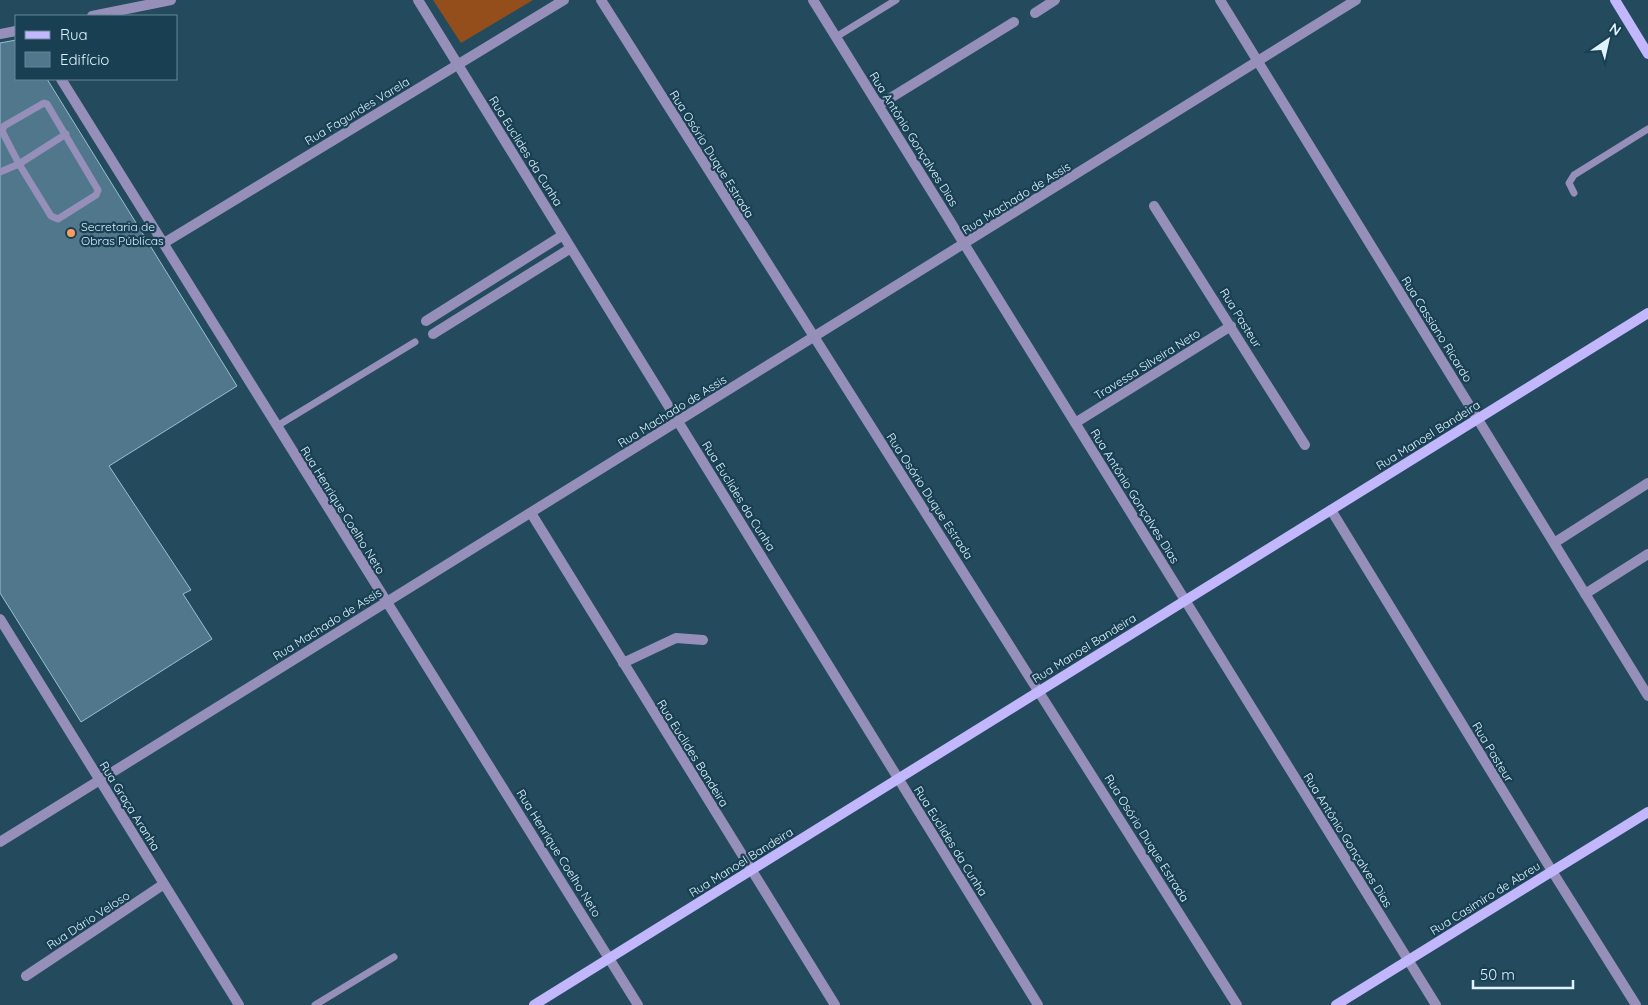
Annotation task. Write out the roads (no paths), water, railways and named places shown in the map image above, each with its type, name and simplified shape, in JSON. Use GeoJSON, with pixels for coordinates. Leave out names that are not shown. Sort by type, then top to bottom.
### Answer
{"type":"FeatureCollection","features":[{"type":"Feature","properties":{"kind":"street"},"geometry":{"type":"LineString","coordinates":[[97,15],[171,0]]}},
{"type":"Feature","properties":{"kind":"street","name":"Rua Euclides da Cunha"},"geometry":{"type":"LineString","coordinates":[[418,0],[1038,1005]]}},
{"type":"Feature","properties":{"kind":"street","name":"Rua Fagundes Varela"},"geometry":{"type":"LineString","coordinates":[[164,243],[564,0]]}},
{"type":"Feature","properties":{"kind":"street","name":"Rua Osório Duque Estrada"},"geometry":{"type":"LineString","coordinates":[[600,0],[813,338],[1040,690],[1237,1005]]}},
{"type":"Feature","properties":{"kind":"street","name":"Rua Antônio Gonçalves Dias"},"geometry":{"type":"LineString","coordinates":[[813,0],[1436,1005]]}},
{"type":"Feature","properties":{"kind":"street"},"geometry":{"type":"LineString","coordinates":[[1035,13],[1055,0]]}},
{"type":"Feature","properties":{"kind":"street","name":"Rua Cassiano Ricardo"},"geometry":{"type":"LineString","coordinates":[[1220,0],[1648,696]]}},
{"type":"Feature","properties":{"kind":"street","name":"Rua Machado de Assis"},"geometry":{"type":"LineString","coordinates":[[0,842],[1259,62],[1356,0]]}},
{"type":"Feature","properties":{"kind":"street"},"geometry":{"type":"LineString","coordinates":[[1615,0],[1648,54]]}},
{"type":"Feature","properties":{"kind":"street"},"geometry":{"type":"LineString","coordinates":[[879,105],[1014,22]]}},
{"type":"Feature","properties":{"kind":"street"},"geometry":{"type":"LineString","coordinates":[[0,34],[15,31]]}},
{"type":"Feature","properties":{"kind":"street","name":"Rua Henrique Coelho Neto"},"geometry":{"type":"LineString","coordinates":[[62,80],[638,1005]]}},
{"type":"Feature","properties":{"kind":"street","name":"Rua Pasteur"},"geometry":{"type":"LineString","coordinates":[[1154,206],[1305,445]]}},
{"type":"Feature","properties":{"kind":"street"},"geometry":{"type":"LineString","coordinates":[[426,321],[563,235]]}},
{"type":"Feature","properties":{"kind":"street"},"geometry":{"type":"LineString","coordinates":[[433,334],[571,248]]}},
{"type":"Feature","properties":{"kind":"street","name":"Rua Manoel Bandeira"},"geometry":{"type":"LineString","coordinates":[[534,1005],[1648,313]]}},
{"type":"Feature","properties":{"kind":"street","name":"Travessa Silveira Neto"},"geometry":{"type":"LineString","coordinates":[[1075,423],[1231,326]]}},
{"type":"Feature","properties":{"kind":"street"},"geometry":{"type":"LineString","coordinates":[[1554,543],[1648,483]]}},
{"type":"Feature","properties":{"kind":"street","name":"Rua Pasteur"},"geometry":{"type":"LineString","coordinates":[[1331,510],[1552,872],[1636,1005]]}},
{"type":"Feature","properties":{"kind":"street","name":"Rua Euclides Bandeira"},"geometry":{"type":"LineString","coordinates":[[531,513],[835,1005]]}},
{"type":"Feature","properties":{"kind":"street"},"geometry":{"type":"LineString","coordinates":[[1585,594],[1648,554]]}},
{"type":"Feature","properties":{"kind":"street","name":"Rua Graça Aranha"},"geometry":{"type":"LineString","coordinates":[[0,619],[239,1005]]}},
{"type":"Feature","properties":{"kind":"street"},"geometry":{"type":"LineString","coordinates":[[623,662],[676,638],[703,640]]}},
{"type":"Feature","properties":{"kind":"street","name":"Rua Casimiro de Abreu"},"geometry":{"type":"LineString","coordinates":[[1336,1005],[1648,812]]}},
{"type":"Feature","properties":{"kind":"street","name":"Rua Dário Veloso"},"geometry":{"type":"LineString","coordinates":[[26,976],[164,884]]}},
{"type":"Feature","properties":{"kind":"lane"},"geometry":{"type":"LineString","coordinates":[[836,37],[896,0]]}},
{"type":"Feature","properties":{"kind":"lane"},"geometry":{"type":"LineString","coordinates":[[47,104],[98,190],[96,195],[78,207],[58,218],[51,216],[19,164],[2,131],[4,126],[47,104]]}},
{"type":"Feature","properties":{"kind":"lane"},"geometry":{"type":"LineString","coordinates":[[1574,193],[1569,183],[1574,175],[1648,129]]}},
{"type":"Feature","properties":{"kind":"lane"},"geometry":{"type":"LineString","coordinates":[[0,172],[19,164],[66,134]]}},
{"type":"Feature","properties":{"kind":"lane"},"geometry":{"type":"LineString","coordinates":[[277,426],[415,342]]}},
{"type":"Feature","properties":{"kind":"lane"},"geometry":{"type":"LineString","coordinates":[[315,1005],[394,958]]}},
{"type":"Feature","properties":{"kind":"place","name":"Secretaria de Obras Públicas"},"geometry":{"type":"Point","coordinates":[71,233]}}]}
